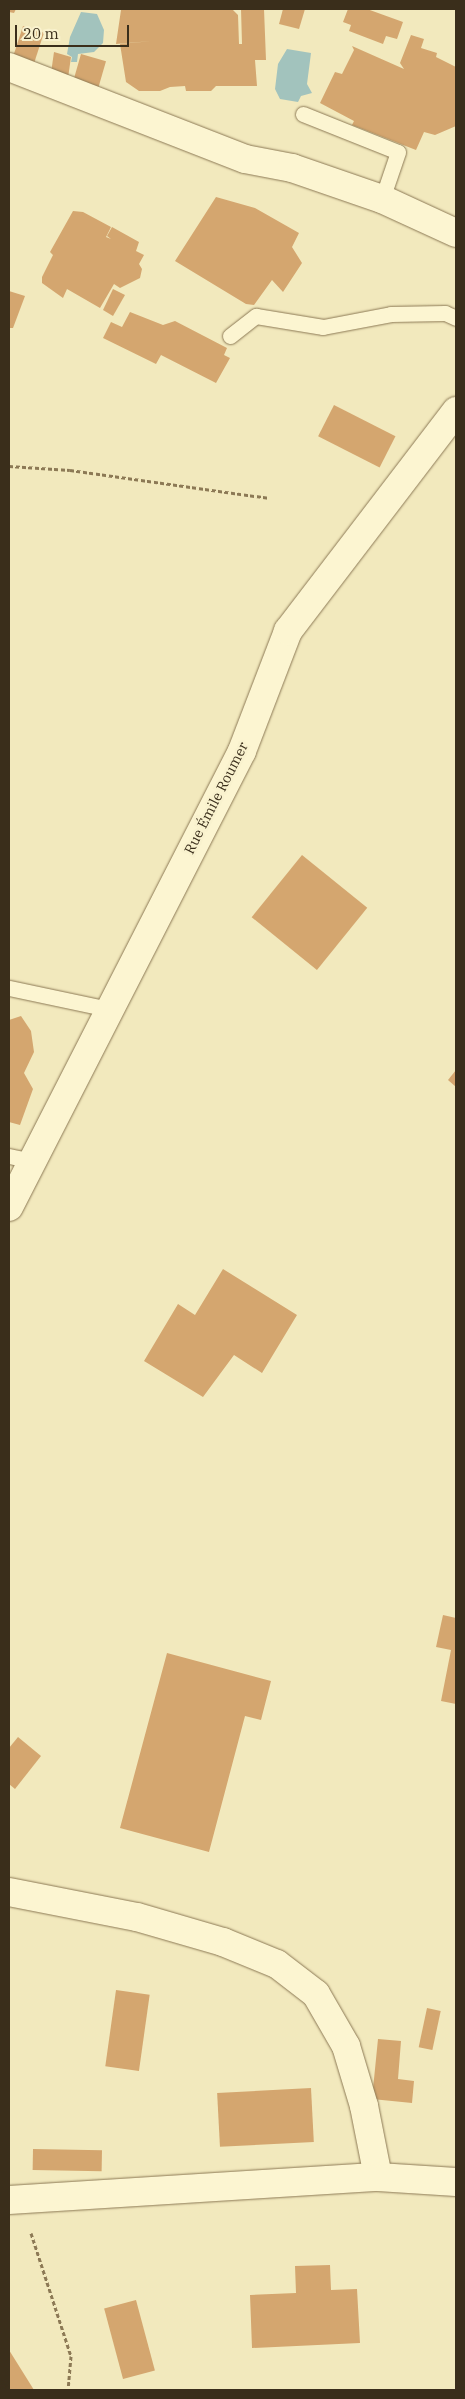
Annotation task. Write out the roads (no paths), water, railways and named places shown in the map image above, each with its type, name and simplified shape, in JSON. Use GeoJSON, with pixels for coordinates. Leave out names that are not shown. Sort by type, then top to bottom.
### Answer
{"type":"FeatureCollection","features":[{"type":"Feature","properties":{"kind":"street"},"geometry":{"type":"LineString","coordinates":[[9,67],[245,159],[292,168],[382,199],[456,233]]}},
{"type":"Feature","properties":{"kind":"street","name":"Rue Émile Roumer"},"geometry":{"type":"LineString","coordinates":[[9,1208],[20,1158],[109,1009],[242,751],[288,631],[456,411]]}},
{"type":"Feature","properties":{"kind":"street"},"geometry":{"type":"LineString","coordinates":[[9,1892],[137,1917],[223,1942],[276,1964],[316,1994],[346,2046],[364,2106],[378,2177]]}},
{"type":"Feature","properties":{"kind":"street"},"geometry":{"type":"LineString","coordinates":[[14,2200],[378,2177],[456,2182]]}},
{"type":"Feature","properties":{"kind":"lane"},"geometry":{"type":"LineString","coordinates":[[303,114],[398,152],[382,199]]}},
{"type":"Feature","properties":{"kind":"lane"},"geometry":{"type":"LineString","coordinates":[[230,336],[256,316],[323,327],[391,314],[445,313],[456,318]]}},
{"type":"Feature","properties":{"kind":"lane"},"geometry":{"type":"LineString","coordinates":[[9,988],[109,1009]]}},
{"type":"Feature","properties":{"kind":"water"},"geometry":{"type":"Polygon","coordinates":[[[81,12],[97,14],[104,30],[103,43],[94,52],[78,54],[77,62],[71,62],[72,57],[67,54],[70,37],[81,12]]]}},
{"type":"Feature","properties":{"kind":"water"},"geometry":{"type":"Polygon","coordinates":[[[287,49],[311,53],[307,84],[312,93],[301,96],[298,102],[280,99],[275,89],[278,64],[287,49]]]}}]}
